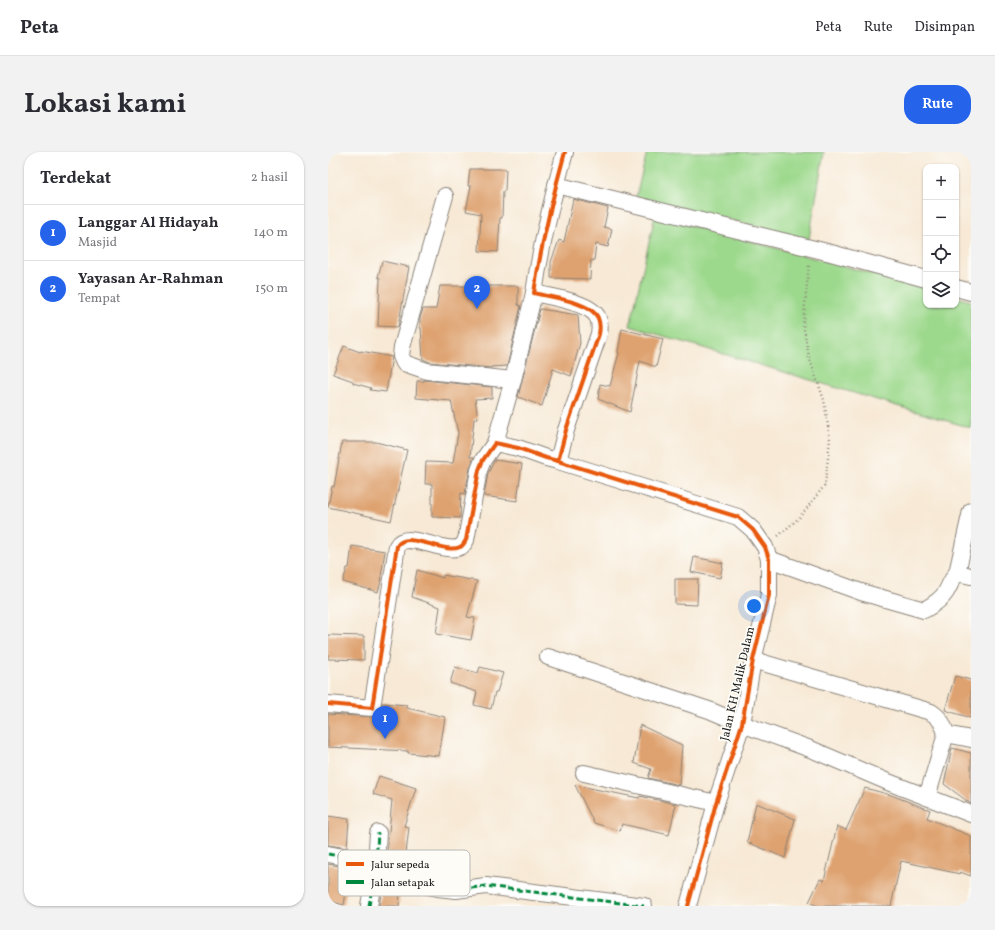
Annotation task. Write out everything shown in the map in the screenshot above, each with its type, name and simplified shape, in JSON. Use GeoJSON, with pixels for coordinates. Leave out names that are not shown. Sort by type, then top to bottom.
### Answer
{"type":"FeatureCollection","features":[{"type":"Feature","properties":{"kind":"street"},"geometry":{"type":"LineString","coordinates":[[328,704],[372,708],[397,546],[402,541],[407,540],[454,549],[462,546],[466,540],[479,470],[483,460],[495,443],[513,380],[534,293],[539,259],[565,152]]}},
{"type":"Feature","properties":{"kind":"street"},"geometry":{"type":"LineString","coordinates":[[556,185],[810,248],[923,278]]}},
{"type":"Feature","properties":{"kind":"street"},"geometry":{"type":"LineString","coordinates":[[445,196],[402,347],[401,356],[404,363],[427,371],[513,380]]}},
{"type":"Feature","properties":{"kind":"street"},"geometry":{"type":"LineString","coordinates":[[959,289],[971,292]]}},
{"type":"Feature","properties":{"kind":"street"},"geometry":{"type":"LineString","coordinates":[[534,293],[577,302],[598,317],[600,327],[600,334],[566,430],[558,461]]}},
{"type":"Feature","properties":{"kind":"street"},"geometry":{"type":"LineString","coordinates":[[495,443],[518,448],[738,517],[754,530],[767,553],[861,592],[924,610],[936,604],[946,592],[953,577],[964,574],[971,511]]}},
{"type":"Feature","properties":{"kind":"street","name":"Jalan KH Malik Dalam"},"geometry":{"type":"LineString","coordinates":[[688,906],[716,803],[742,724],[753,660],[769,595],[767,553]]}},
{"type":"Feature","properties":{"kind":"street"},"geometry":{"type":"LineString","coordinates":[[548,657],[709,710],[971,814]]}},
{"type":"Feature","properties":{"kind":"street"},"geometry":{"type":"LineString","coordinates":[[753,660],[931,712],[938,716],[942,721],[946,734],[927,797]]}},
{"type":"Feature","properties":{"kind":"street"},"geometry":{"type":"LineString","coordinates":[[946,734],[971,738]]}},
{"type":"Feature","properties":{"kind":"street"},"geometry":{"type":"LineString","coordinates":[[584,773],[716,803]]}},
{"type":"Feature","properties":{"kind":"street"},"geometry":{"type":"LineString","coordinates":[[377,850],[378,834]]}},
{"type":"Feature","properties":{"kind":"street"},"geometry":{"type":"LineString","coordinates":[[328,854],[338,857]]}},
{"type":"Feature","properties":{"kind":"street"},"geometry":{"type":"LineString","coordinates":[[470,888],[486,886],[644,906]]}},
{"type":"Feature","properties":{"kind":"street"},"geometry":{"type":"LineString","coordinates":[[369,906],[371,896]]}},
{"type":"Feature","properties":{"kind":"path"},"geometry":{"type":"LineString","coordinates":[[767,553],[800,518],[825,485],[830,439],[824,400],[809,356],[803,324],[810,248]]}},
{"type":"Feature","properties":{"kind":"green space"},"geometry":{"type":"Polygon","coordinates":[[[647,152],[824,152],[809,239],[636,197],[647,152]]]}},
{"type":"Feature","properties":{"kind":"green space"},"geometry":{"type":"Polygon","coordinates":[[[655,216],[923,287],[923,308],[959,308],[959,298],[971,301],[971,428],[630,326],[655,216]]]}},
{"type":"Feature","properties":{"kind":"building"},"geometry":{"type":"Polygon","coordinates":[[[470,169],[506,169],[505,191],[503,191],[502,218],[500,218],[498,252],[479,251],[481,214],[466,211],[471,186],[468,186],[470,169]]]}},
{"type":"Feature","properties":{"kind":"building"},"geometry":{"type":"Polygon","coordinates":[[[573,199],[608,208],[604,227],[612,229],[608,247],[596,244],[594,261],[591,260],[590,279],[551,278],[551,262],[559,240],[564,242],[573,199]]]}},
{"type":"Feature","properties":{"kind":"building"},"geometry":{"type":"Polygon","coordinates":[[[382,261],[409,267],[398,327],[378,326],[380,278],[378,277],[382,261]]]}},
{"type":"Feature","properties":{"kind":"building"},"geometry":{"type":"Polygon","coordinates":[[[440,286],[518,286],[518,305],[521,306],[507,366],[491,368],[429,362],[423,359],[420,318],[423,309],[436,309],[440,286]]]}},
{"type":"Feature","properties":{"kind":"building"},"geometry":{"type":"Polygon","coordinates":[[[540,309],[578,315],[580,343],[571,376],[553,369],[542,406],[518,397],[540,309]]]}},
{"type":"Feature","properties":{"kind":"building"},"geometry":{"type":"Polygon","coordinates":[[[622,329],[663,339],[656,367],[640,361],[630,412],[598,399],[600,384],[610,386],[619,353],[622,329]]]}},
{"type":"Feature","properties":{"kind":"building"},"geometry":{"type":"Polygon","coordinates":[[[344,346],[360,352],[392,357],[386,392],[370,390],[371,388],[353,383],[353,381],[333,374],[344,346]]]}},
{"type":"Feature","properties":{"kind":"building"},"geometry":{"type":"Polygon","coordinates":[[[424,380],[492,387],[492,398],[475,399],[478,418],[474,419],[470,457],[474,457],[470,468],[465,494],[461,493],[460,518],[432,517],[432,484],[425,484],[426,462],[453,463],[458,433],[451,401],[416,398],[417,381],[424,380]]]}},
{"type":"Feature","properties":{"kind":"building"},"geometry":{"type":"Polygon","coordinates":[[[342,442],[376,442],[407,450],[391,521],[328,507],[332,486],[334,487],[342,442]]]}},
{"type":"Feature","properties":{"kind":"building"},"geometry":{"type":"Polygon","coordinates":[[[495,460],[522,464],[517,501],[484,496],[488,473],[495,460]]]}},
{"type":"Feature","properties":{"kind":"building"},"geometry":{"type":"Polygon","coordinates":[[[352,546],[385,551],[382,578],[378,592],[343,582],[347,568],[349,568],[352,546]]]}},
{"type":"Feature","properties":{"kind":"building"},"geometry":{"type":"Polygon","coordinates":[[[694,557],[723,563],[720,578],[691,572],[694,557]]]}},
{"type":"Feature","properties":{"kind":"building"},"geometry":{"type":"Polygon","coordinates":[[[417,570],[443,578],[443,575],[477,581],[467,617],[475,618],[471,640],[436,634],[440,607],[412,597],[417,570]]]}},
{"type":"Feature","properties":{"kind":"building"},"geometry":{"type":"Polygon","coordinates":[[[675,579],[698,579],[697,605],[675,604],[675,579]]]}},
{"type":"Feature","properties":{"kind":"building"},"geometry":{"type":"Polygon","coordinates":[[[328,635],[364,636],[364,660],[328,659],[328,635]]]}},
{"type":"Feature","properties":{"kind":"building"},"geometry":{"type":"Polygon","coordinates":[[[455,667],[478,673],[480,667],[503,673],[497,692],[495,692],[491,709],[474,705],[477,692],[450,683],[455,667]]]}},
{"type":"Feature","properties":{"kind":"building"},"geometry":{"type":"Polygon","coordinates":[[[955,676],[971,680],[971,718],[945,710],[955,676]]]}},
{"type":"Feature","properties":{"kind":"building"},"geometry":{"type":"Polygon","coordinates":[[[382,703],[407,705],[407,708],[445,717],[439,756],[408,753],[408,751],[328,747],[328,714],[375,717],[380,713],[382,703]]]}},
{"type":"Feature","properties":{"kind":"building"},"geometry":{"type":"Polygon","coordinates":[[[640,725],[682,745],[679,785],[648,778],[651,769],[634,763],[640,725]]]}},
{"type":"Feature","properties":{"kind":"building"},"geometry":{"type":"Polygon","coordinates":[[[952,748],[971,753],[971,804],[944,784],[952,748]]]}},
{"type":"Feature","properties":{"kind":"building"},"geometry":{"type":"Polygon","coordinates":[[[379,776],[416,788],[404,826],[409,827],[406,850],[387,850],[392,800],[373,794],[379,776]]]}},
{"type":"Feature","properties":{"kind":"building"},"geometry":{"type":"Polygon","coordinates":[[[575,785],[639,798],[640,796],[676,804],[669,835],[622,824],[620,831],[594,823],[575,785]]]}},
{"type":"Feature","properties":{"kind":"building"},"geometry":{"type":"Polygon","coordinates":[[[865,788],[891,795],[930,810],[927,818],[971,836],[971,876],[960,872],[960,874],[901,861],[891,906],[818,906],[809,902],[820,879],[824,881],[837,826],[846,830],[865,788]]]}},
{"type":"Feature","properties":{"kind":"building"},"geometry":{"type":"Polygon","coordinates":[[[756,803],[795,819],[785,858],[747,842],[756,803]]]}},
{"type":"Feature","properties":{"kind":"building"},"geometry":{"type":"Polygon","coordinates":[[[328,816],[349,819],[347,848],[328,845],[328,816]]]}},
{"type":"Feature","properties":{"kind":"building"},"geometry":{"type":"Polygon","coordinates":[[[328,864],[338,866],[338,896],[345,896],[344,905],[328,901],[328,864]]]}},
{"type":"Feature","properties":{"kind":"building"},"geometry":{"type":"Polygon","coordinates":[[[381,896],[400,896],[399,906],[379,906],[381,896]]]}},
{"type":"Feature","properties":{"kind":"marked path"},"geometry":{"type":"LineString","coordinates":[[377,850],[378,833]]}},
{"type":"Feature","properties":{"kind":"marked path"},"geometry":{"type":"LineString","coordinates":[[328,854],[338,856]]}},
{"type":"Feature","properties":{"kind":"marked path"},"geometry":{"type":"LineString","coordinates":[[470,888],[486,886],[644,906]]}},
{"type":"Feature","properties":{"kind":"marked path"},"geometry":{"type":"LineString","coordinates":[[369,906],[371,896]]}},
{"type":"Feature","properties":{"kind":"cycle path"},"geometry":{"type":"LineString","coordinates":[[328,704],[372,708],[397,546],[402,541],[409,540],[453,549],[463,545],[466,540],[479,470],[483,460],[495,443],[518,448],[558,461],[566,430],[600,328],[598,318],[594,312],[587,308],[569,301],[534,293],[547,222],[565,152]]}},
{"type":"Feature","properties":{"kind":"cycle path"},"geometry":{"type":"LineString","coordinates":[[558,461],[738,517],[753,530],[765,547],[769,559],[769,595],[753,660],[742,724],[716,803],[688,906]]}},
{"type":"Feature","properties":{"kind":"place","name":"Yayasan Ar-Rahman"},"geometry":{"type":"Point","coordinates":[477,309]}},
{"type":"Feature","properties":{"kind":"place","name":"Langgar Al Hidayah"},"geometry":{"type":"Point","coordinates":[385,739]}}]}
